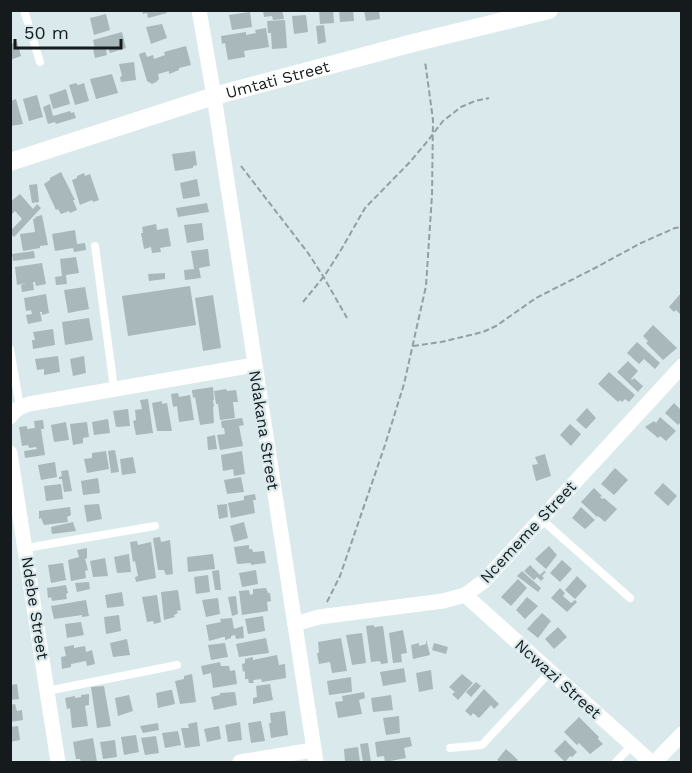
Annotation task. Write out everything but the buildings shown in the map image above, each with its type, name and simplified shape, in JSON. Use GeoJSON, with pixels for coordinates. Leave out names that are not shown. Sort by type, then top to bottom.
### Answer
{"type":"FeatureCollection","features":[{"type":"Feature","properties":{"kind":"street","name":"Ndakana Street"},"geometry":{"type":"LineString","coordinates":[[199,10],[314,756]]}},
{"type":"Feature","properties":{"kind":"street","name":"Umtati Street"},"geometry":{"type":"LineString","coordinates":[[10,162],[214,96],[417,42],[549,10]]}},
{"type":"Feature","properties":{"kind":"street"},"geometry":{"type":"LineString","coordinates":[[15,412],[49,399],[254,365]]}},
{"type":"Feature","properties":{"kind":"street","name":"Ncememe Street"},"geometry":{"type":"LineString","coordinates":[[295,624],[319,617],[443,601],[465,595],[484,581],[681,366]]}},
{"type":"Feature","properties":{"kind":"street","name":"Ndebe Street"},"geometry":{"type":"LineString","coordinates":[[10,453],[58,762]]}},
{"type":"Feature","properties":{"kind":"street","name":"Ncwazi Street"},"geometry":{"type":"LineString","coordinates":[[465,595],[653,762]]}},
{"type":"Feature","properties":{"kind":"street"},"geometry":{"type":"LineString","coordinates":[[653,762],[681,734]]}},
{"type":"Feature","properties":{"kind":"street"},"geometry":{"type":"LineString","coordinates":[[240,762],[314,756]]}},
{"type":"Feature","properties":{"kind":"lane"},"geometry":{"type":"LineString","coordinates":[[24,10],[40,62]]}},
{"type":"Feature","properties":{"kind":"lane"},"geometry":{"type":"LineString","coordinates":[[95,246],[114,388]]}},
{"type":"Feature","properties":{"kind":"lane"},"geometry":{"type":"LineString","coordinates":[[10,349],[15,412]]}},
{"type":"Feature","properties":{"kind":"lane"},"geometry":{"type":"LineString","coordinates":[[541,519],[630,598]]}},
{"type":"Feature","properties":{"kind":"lane"},"geometry":{"type":"LineString","coordinates":[[26,548],[155,526]]}},
{"type":"Feature","properties":{"kind":"lane"},"geometry":{"type":"LineString","coordinates":[[47,691],[177,665]]}},
{"type":"Feature","properties":{"kind":"lane"},"geometry":{"type":"LineString","coordinates":[[450,748],[482,746],[550,672]]}},
{"type":"Feature","properties":{"kind":"lane"},"geometry":{"type":"LineString","coordinates":[[616,762],[632,745]]}},
{"type":"Feature","properties":{"kind":"path"},"geometry":{"type":"LineString","coordinates":[[319,617],[340,576],[388,435],[404,384],[426,286],[432,195],[433,120],[425,61]]}},
{"type":"Feature","properties":{"kind":"path"},"geometry":{"type":"LineString","coordinates":[[303,302],[342,250],[365,208],[409,164],[443,121],[461,107],[489,98]]}},
{"type":"Feature","properties":{"kind":"path"},"geometry":{"type":"LineString","coordinates":[[221,146],[238,163],[308,253],[347,318]]}},
{"type":"Feature","properties":{"kind":"path"},"geometry":{"type":"LineString","coordinates":[[413,346],[483,332],[496,326],[536,298],[640,243],[668,230],[681,227]]}}]}
